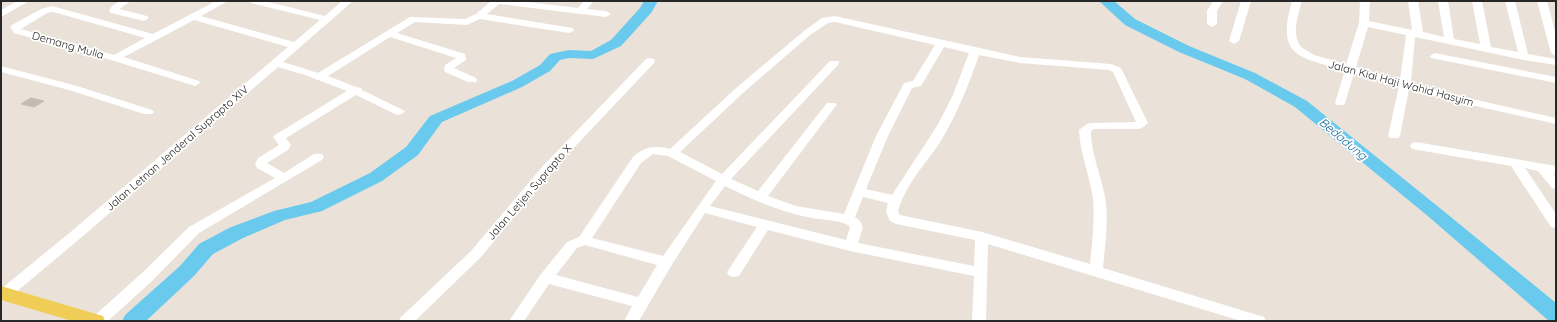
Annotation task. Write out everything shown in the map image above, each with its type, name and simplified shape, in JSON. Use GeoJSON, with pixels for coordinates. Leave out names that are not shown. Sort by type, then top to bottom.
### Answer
{"type":"FeatureCollection","features":[{"type":"Feature","properties":{"kind":"main road"},"geometry":{"type":"LineString","coordinates":[[2,293],[97,321]]}},
{"type":"Feature","properties":{"kind":"street"},"geometry":{"type":"LineString","coordinates":[[1,14],[24,1]]}},
{"type":"Feature","properties":{"kind":"street"},"geometry":{"type":"LineString","coordinates":[[126,1],[115,8],[114,11],[144,18]]}},
{"type":"Feature","properties":{"kind":"street","name":"Demang Mulia"},"geometry":{"type":"LineString","coordinates":[[154,37],[58,10],[44,11],[15,26],[17,30],[115,58],[223,1]]}},
{"type":"Feature","properties":{"kind":"street"},"geometry":{"type":"LineString","coordinates":[[254,1],[325,19]]}},
{"type":"Feature","properties":{"kind":"street","name":"Jalan Letnan Jenderal Suprapto XIV"},"geometry":{"type":"LineString","coordinates":[[2,293],[78,233],[325,19],[348,1]]}},
{"type":"Feature","properties":{"kind":"street"},"geometry":{"type":"LineString","coordinates":[[320,76],[416,19],[462,23],[471,21],[479,16],[495,1],[606,14]]}},
{"type":"Feature","properties":{"kind":"street"},"geometry":{"type":"LineString","coordinates":[[580,11],[589,1]]}},
{"type":"Feature","properties":{"kind":"street"},"geometry":{"type":"LineString","coordinates":[[1212,24],[1212,11],[1218,1]]}},
{"type":"Feature","properties":{"kind":"street"},"geometry":{"type":"LineString","coordinates":[[1234,41],[1246,1]]}},
{"type":"Feature","properties":{"kind":"street","name":"Jalan Kiai Haji Wahid Hasyim"},"geometry":{"type":"LineString","coordinates":[[1297,1],[1293,12],[1293,43],[1297,49],[1310,57],[1440,95],[1556,121]]}},
{"type":"Feature","properties":{"kind":"street"},"geometry":{"type":"LineString","coordinates":[[1340,103],[1364,23],[1365,1]]}},
{"type":"Feature","properties":{"kind":"street"},"geometry":{"type":"LineString","coordinates":[[1394,136],[1415,34],[1413,1]]}},
{"type":"Feature","properties":{"kind":"street"},"geometry":{"type":"LineString","coordinates":[[1443,1],[1450,42]]}},
{"type":"Feature","properties":{"kind":"street"},"geometry":{"type":"LineString","coordinates":[[1477,1],[1486,49]]}},
{"type":"Feature","properties":{"kind":"street"},"geometry":{"type":"LineString","coordinates":[[1510,1],[1524,57]]}},
{"type":"Feature","properties":{"kind":"street"},"geometry":{"type":"LineString","coordinates":[[1542,1],[1556,53]]}},
{"type":"Feature","properties":{"kind":"street"},"geometry":{"type":"LineString","coordinates":[[479,16],[569,30]]}},
{"type":"Feature","properties":{"kind":"street"},"geometry":{"type":"LineString","coordinates":[[193,17],[295,46]]}},
{"type":"Feature","properties":{"kind":"street","name":"Demang Mulia"},"geometry":{"type":"LineString","coordinates":[[1,18],[24,21]]}},
{"type":"Feature","properties":{"kind":"street"},"geometry":{"type":"LineString","coordinates":[[672,152],[739,91],[807,33],[825,20],[835,19],[1020,60],[1111,68],[1117,70],[1142,123],[1138,126],[1091,126],[1085,130],[1089,159],[1099,200],[1096,270]]}},
{"type":"Feature","properties":{"kind":"street"},"geometry":{"type":"LineString","coordinates":[[1364,23],[1450,42],[1556,62]]}},
{"type":"Feature","properties":{"kind":"street"},"geometry":{"type":"LineString","coordinates":[[389,34],[461,56],[461,60],[449,68],[449,70],[472,80]]}},
{"type":"Feature","properties":{"kind":"street"},"geometry":{"type":"LineString","coordinates":[[848,220],[882,136],[908,84],[917,84],[942,43]]}},
{"type":"Feature","properties":{"kind":"street"},"geometry":{"type":"LineString","coordinates":[[975,51],[954,105],[936,138],[895,200],[892,212],[895,218],[900,221],[982,237],[1096,270],[1259,321]]}},
{"type":"Feature","properties":{"kind":"street"},"geometry":{"type":"LineString","coordinates":[[1436,56],[1556,80]]}},
{"type":"Feature","properties":{"kind":"street"},"geometry":{"type":"LineString","coordinates":[[115,58],[195,83]]}},
{"type":"Feature","properties":{"kind":"street","name":"Jalan Letjen Suprapto X"},"geometry":{"type":"LineString","coordinates":[[406,321],[476,254],[546,170],[650,61]]}},
{"type":"Feature","properties":{"kind":"street"},"geometry":{"type":"LineString","coordinates":[[276,63],[320,76],[357,90],[400,112]]}},
{"type":"Feature","properties":{"kind":"street"},"geometry":{"type":"LineString","coordinates":[[631,321],[666,262],[702,208],[724,180],[834,63]]}},
{"type":"Feature","properties":{"kind":"street"},"geometry":{"type":"LineString","coordinates":[[1,69],[73,88],[148,112]]}},
{"type":"Feature","properties":{"kind":"street"},"geometry":{"type":"LineString","coordinates":[[284,178],[260,163],[284,147],[285,145],[279,137],[357,90]]}},
{"type":"Feature","properties":{"kind":"street"},"geometry":{"type":"LineString","coordinates":[[761,196],[831,105]]}},
{"type":"Feature","properties":{"kind":"street"},"geometry":{"type":"LineString","coordinates":[[1416,146],[1556,170]]}},
{"type":"Feature","properties":{"kind":"street"},"geometry":{"type":"LineString","coordinates":[[516,321],[546,278],[572,246],[584,240],[637,160],[645,152],[656,150],[672,152],[724,180],[778,204],[797,210],[854,222],[857,226],[850,246]]}},
{"type":"Feature","properties":{"kind":"street"},"geometry":{"type":"LineString","coordinates":[[97,321],[147,278],[194,230],[318,157]]}},
{"type":"Feature","properties":{"kind":"street"},"geometry":{"type":"LineString","coordinates":[[1515,163],[1556,224]]}},
{"type":"Feature","properties":{"kind":"street"},"geometry":{"type":"LineString","coordinates":[[1542,168],[1556,185]]}},
{"type":"Feature","properties":{"kind":"street"},"geometry":{"type":"LineString","coordinates":[[859,192],[895,200]]}},
{"type":"Feature","properties":{"kind":"street"},"geometry":{"type":"LineString","coordinates":[[702,208],[850,246],[980,272]]}},
{"type":"Feature","properties":{"kind":"street"},"geometry":{"type":"LineString","coordinates":[[734,272],[765,225]]}},
{"type":"Feature","properties":{"kind":"street"},"geometry":{"type":"LineString","coordinates":[[979,321],[982,237]]}},
{"type":"Feature","properties":{"kind":"street"},"geometry":{"type":"LineString","coordinates":[[584,240],[666,262]]}},
{"type":"Feature","properties":{"kind":"street"},"geometry":{"type":"LineString","coordinates":[[546,278],[641,303]]}},
{"type":"Feature","properties":{"kind":"building"},"geometry":{"type":"Polygon","coordinates":[[[31,98],[44,101],[34,107],[21,104],[31,98]]]}},
{"type":"Feature","properties":{"kind":"waterway"},"geometry":{"type":"LineString","coordinates":[[132,321],[187,271],[206,249],[236,233],[280,215],[316,207],[376,177],[412,151],[436,119],[517,84],[545,68],[555,57],[569,54],[593,55],[616,43],[646,10],[651,1]]}},
{"type":"Feature","properties":{"kind":"waterway","name":"Bedadung"},"geometry":{"type":"LineString","coordinates":[[1106,1],[1130,22],[1184,49],[1250,76],[1301,104],[1435,213],[1556,315]]}}]}
